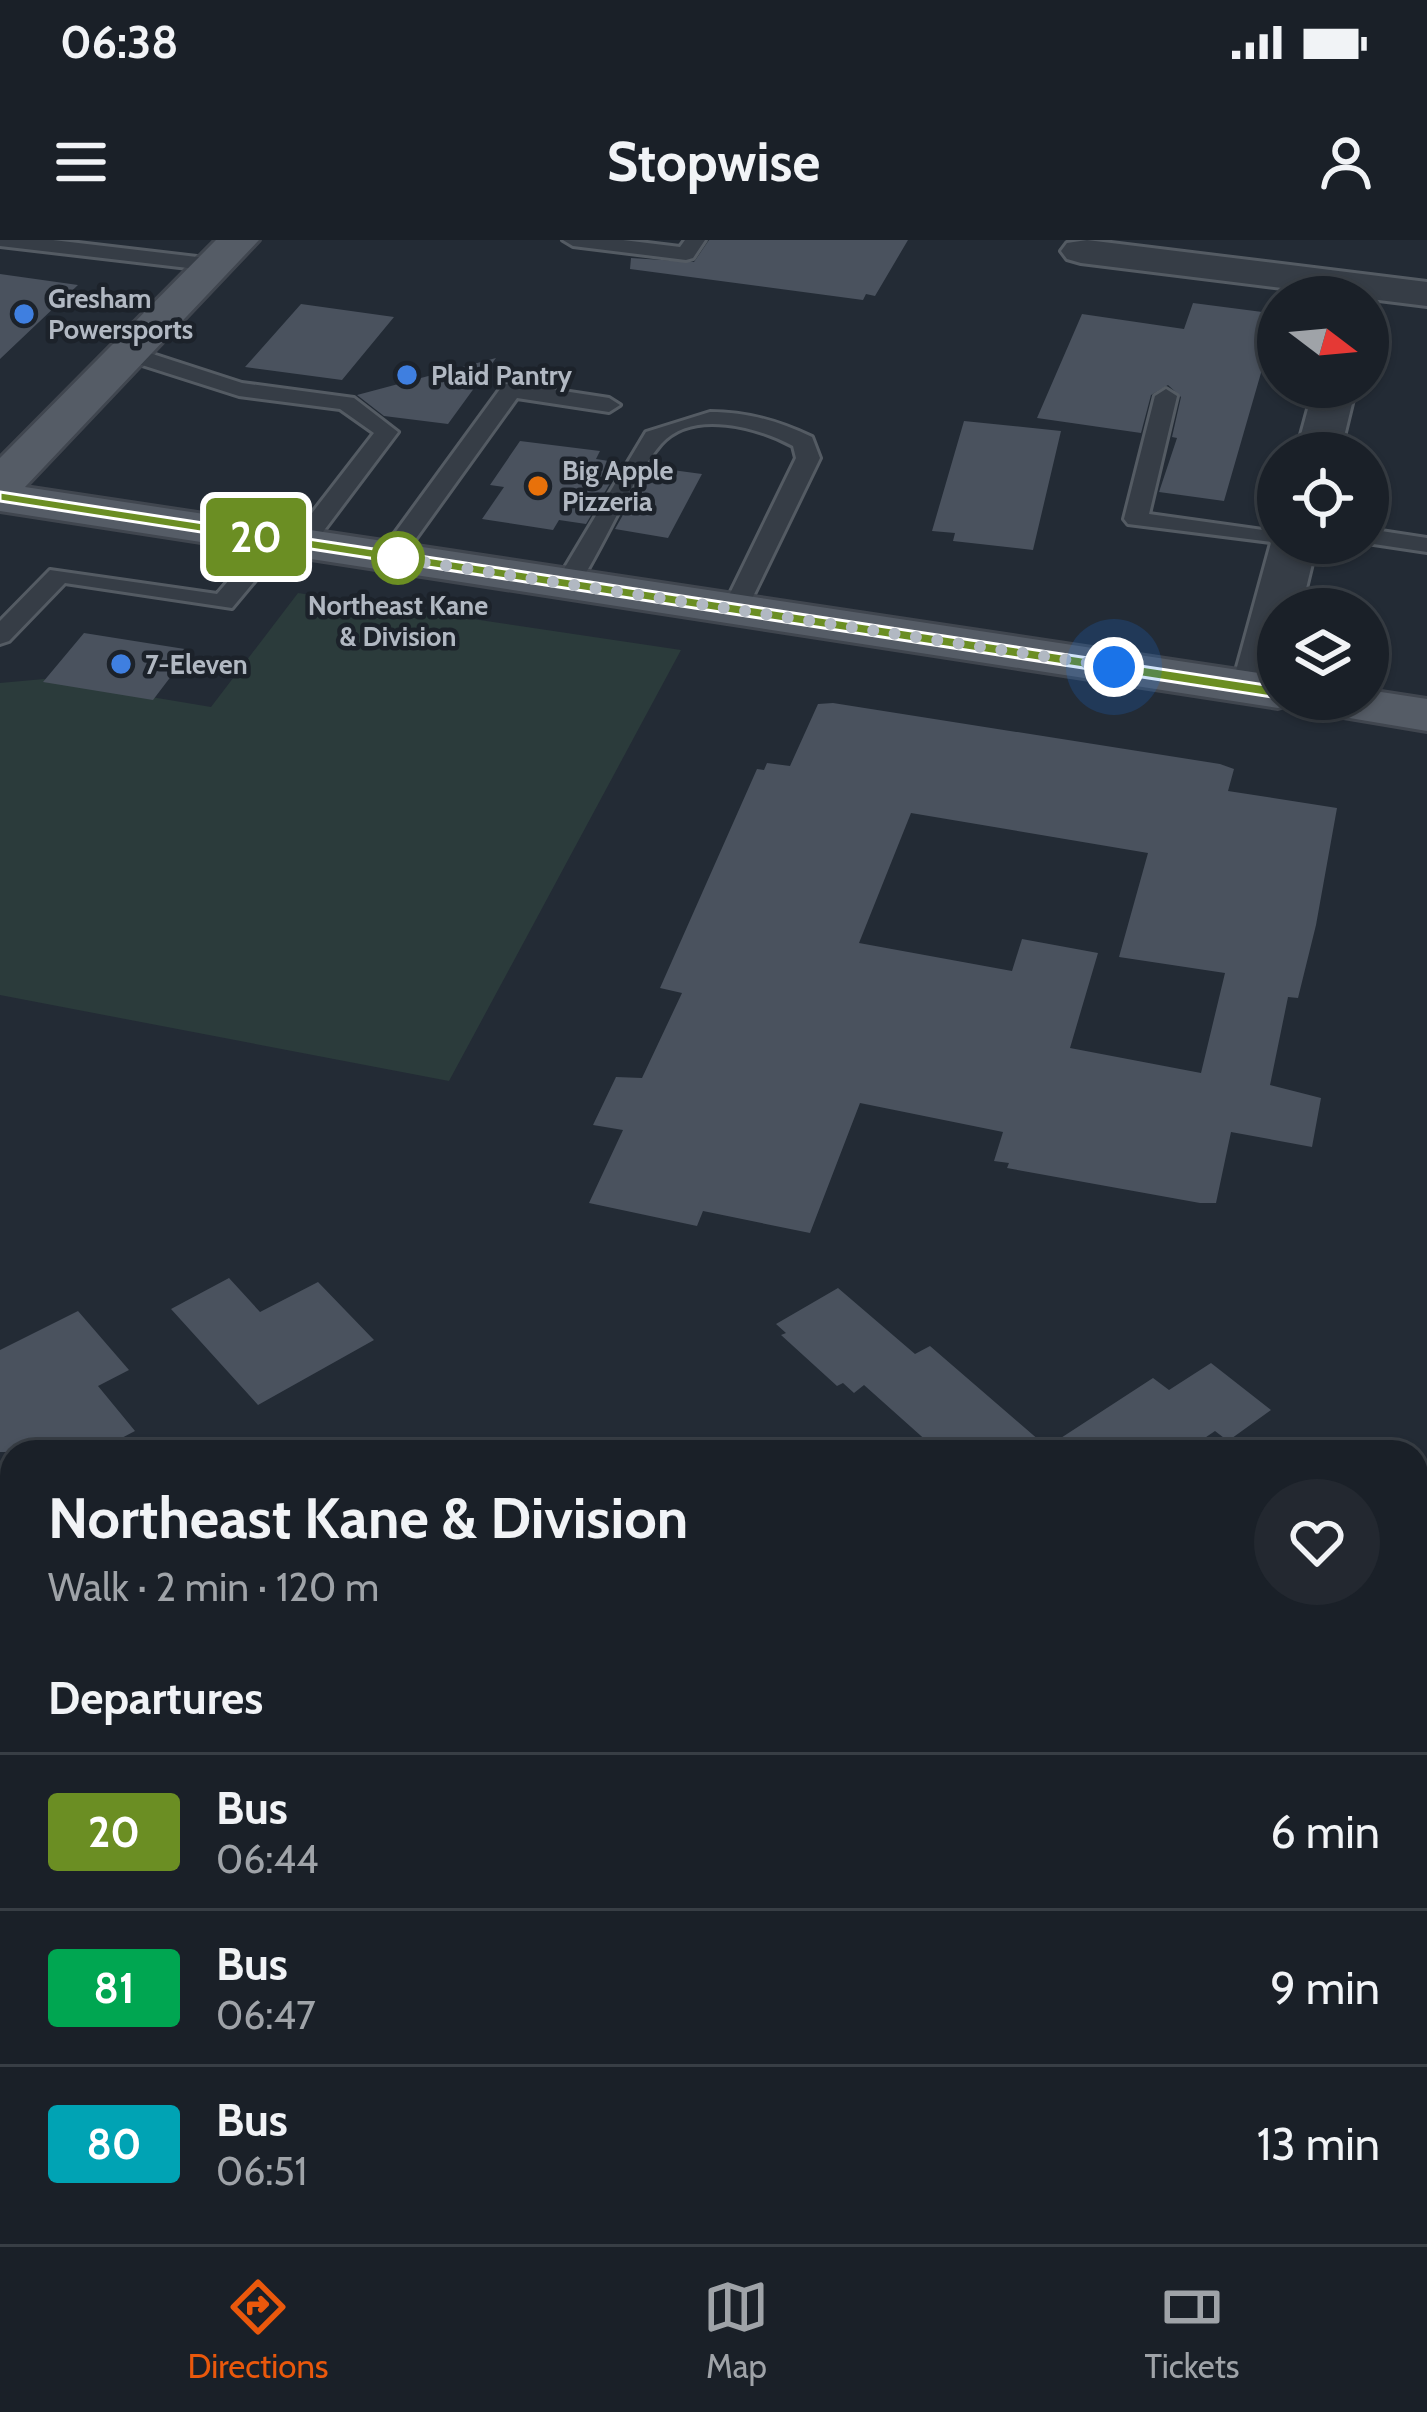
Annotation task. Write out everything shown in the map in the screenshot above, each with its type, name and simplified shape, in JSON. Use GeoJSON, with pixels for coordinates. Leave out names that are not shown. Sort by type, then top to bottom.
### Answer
{"type":"FeatureCollection","features":[{"type":"Feature","properties":{"kind":"main road"},"geometry":{"type":"LineString","coordinates":[[0,485],[226,253]]}},
{"type":"Feature","properties":{"kind":"main road"},"geometry":{"type":"LineString","coordinates":[[0,497],[1257,689]]}},
{"type":"Feature","properties":{"kind":"main road"},"geometry":{"type":"LineString","coordinates":[[1389,709],[1427,715]]}},
{"type":"Feature","properties":{"kind":"street"},"geometry":{"type":"LineString","coordinates":[[1364,276],[1374,240]]}},
{"type":"Feature","properties":{"kind":"street"},"geometry":{"type":"LineString","coordinates":[[1082,250],[1258,276]]}},
{"type":"Feature","properties":{"kind":"street"},"geometry":{"type":"LineString","coordinates":[[1389,292],[1427,294]]}},
{"type":"Feature","properties":{"kind":"lane"},"geometry":{"type":"LineString","coordinates":[[0,240],[226,253]]}},
{"type":"Feature","properties":{"kind":"lane"},"geometry":{"type":"LineString","coordinates":[[573,240],[686,254],[695,240]]}},
{"type":"Feature","properties":{"kind":"lane"},"geometry":{"type":"LineString","coordinates":[[0,636],[59,575],[223,604],[289,542],[387,432],[346,403],[238,389],[128,353]]}},
{"type":"Feature","properties":{"kind":"lane"},"geometry":{"type":"LineString","coordinates":[[390,557],[511,390],[609,405]]}},
{"type":"Feature","properties":{"kind":"lane"},"geometry":{"type":"LineString","coordinates":[[1166,397],[1136,518],[1257,536]]}},
{"type":"Feature","properties":{"kind":"lane"},"geometry":{"type":"LineString","coordinates":[[567,584],[654,436],[678,422],[714,418],[773,424],[804,442],[808,458],[735,610]]}},
{"type":"Feature","properties":{"kind":"lane"},"geometry":{"type":"LineString","coordinates":[[1389,539],[1427,545]]}},
{"type":"Feature","properties":{"kind":"shaded area"},"geometry":{"type":"Polygon","coordinates":[[[298,593],[681,650],[449,1081],[0,995],[0,683],[44,679],[211,707],[298,593]]]}},
{"type":"Feature","properties":{"kind":"building"},"geometry":{"type":"Polygon","coordinates":[[[709,240],[908,240],[875,296],[866,294],[863,300],[630,269],[631,258],[694,262],[709,240]]]}},
{"type":"Feature","properties":{"kind":"building","name":"Gresham Powersports"},"geometry":{"type":"Polygon","coordinates":[[[0,274],[78,285],[0,359],[0,274]]]}},
{"type":"Feature","properties":{"kind":"building"},"geometry":{"type":"Polygon","coordinates":[[[1193,303],[1257,311],[1257,387],[1224,501],[1159,492],[1177,438],[1172,437],[1181,397],[1168,385],[1151,395],[1141,433],[1037,418],[1082,314],[1184,329],[1193,303]]]}},
{"type":"Feature","properties":{"kind":"building"},"geometry":{"type":"Polygon","coordinates":[[[301,304],[394,317],[342,380],[245,367],[301,304]]]}},
{"type":"Feature","properties":{"kind":"building"},"geometry":{"type":"Polygon","coordinates":[[[496,358],[448,424],[384,416],[357,395],[496,358]]]}},
{"type":"Feature","properties":{"kind":"building"},"geometry":{"type":"Polygon","coordinates":[[[964,421],[1061,431],[1033,550],[953,541],[955,533],[932,531],[964,421]]]}},
{"type":"Feature","properties":{"kind":"building","name":"Big Apple Pizzeria"},"geometry":{"type":"Polygon","coordinates":[[[520,441],[600,451],[596,459],[622,463],[586,524],[559,520],[553,530],[482,519],[504,487],[490,485],[520,441]]]}},
{"type":"Feature","properties":{"kind":"building"},"geometry":{"type":"Polygon","coordinates":[[[650,467],[702,474],[668,538],[615,529],[650,467]]]}},
{"type":"Feature","properties":{"kind":"building"},"geometry":{"type":"Polygon","coordinates":[[[84,633],[191,650],[153,700],[43,682],[84,633]]]}},
{"type":"Feature","properties":{"kind":"building"},"geometry":{"type":"Polygon","coordinates":[[[818,704],[1220,764],[1234,769],[1228,791],[1337,808],[1316,925],[1298,998],[1288,997],[1270,1085],[1321,1098],[1312,1147],[1231,1132],[1216,1203],[1200,1203],[1007,1168],[1009,1163],[994,1161],[1003,1132],[860,1103],[810,1233],[703,1211],[697,1226],[589,1203],[623,1130],[593,1125],[616,1077],[642,1078],[682,993],[660,988],[757,769],[764,770],[767,763],[790,766],[818,704]],[[911,813],[859,943],[1012,971],[1022,939],[1098,953],[1070,1048],[1201,1073],[1225,973],[1119,957],[1148,853],[911,813]]]}},
{"type":"Feature","properties":{"kind":"building"},"geometry":{"type":"Polygon","coordinates":[[[229,1278],[260,1312],[318,1282],[374,1340],[258,1405],[171,1309],[229,1278]]]}},
{"type":"Feature","properties":{"kind":"building"},"geometry":{"type":"Polygon","coordinates":[[[838,1288],[915,1354],[930,1346],[1039,1440],[926,1440],[864,1385],[854,1393],[843,1383],[837,1386],[781,1335],[786,1333],[776,1324],[838,1288]]]}},
{"type":"Feature","properties":{"kind":"building"},"geometry":{"type":"Polygon","coordinates":[[[78,1311],[129,1370],[98,1386],[135,1431],[118,1440],[0,1440],[0,1350],[78,1311]]]}},
{"type":"Feature","properties":{"kind":"building"},"geometry":{"type":"Polygon","coordinates":[[[1211,1363],[1271,1410],[1229,1440],[1215,1431],[1202,1440],[1058,1440],[1153,1378],[1169,1390],[1211,1363]]]}},
{"type":"Feature","properties":{"kind":"bus line","name":"20"},"geometry":{"type":"LineString","coordinates":[[0,497],[1257,689]]}},
{"type":"Feature","properties":{"kind":"place","name":"Gresham Powersports"},"geometry":{"type":"Point","coordinates":[24,314]}},
{"type":"Feature","properties":{"kind":"place","name":"Plaid Pantry"},"geometry":{"type":"Point","coordinates":[407,375]}},
{"type":"Feature","properties":{"kind":"place","name":"Big Apple Pizzeria"},"geometry":{"type":"Point","coordinates":[538,486]}},
{"type":"Feature","properties":{"kind":"place","name":"Northeast Kane & Division"},"geometry":{"type":"Point","coordinates":[398,558]}},
{"type":"Feature","properties":{"kind":"place","name":"7-Eleven"},"geometry":{"type":"Point","coordinates":[121,664]}},
{"type":"Feature","properties":{"kind":"route"},"geometry":{"type":"LineString","coordinates":[[398,558],[390,557],[1114,667]]}}]}
